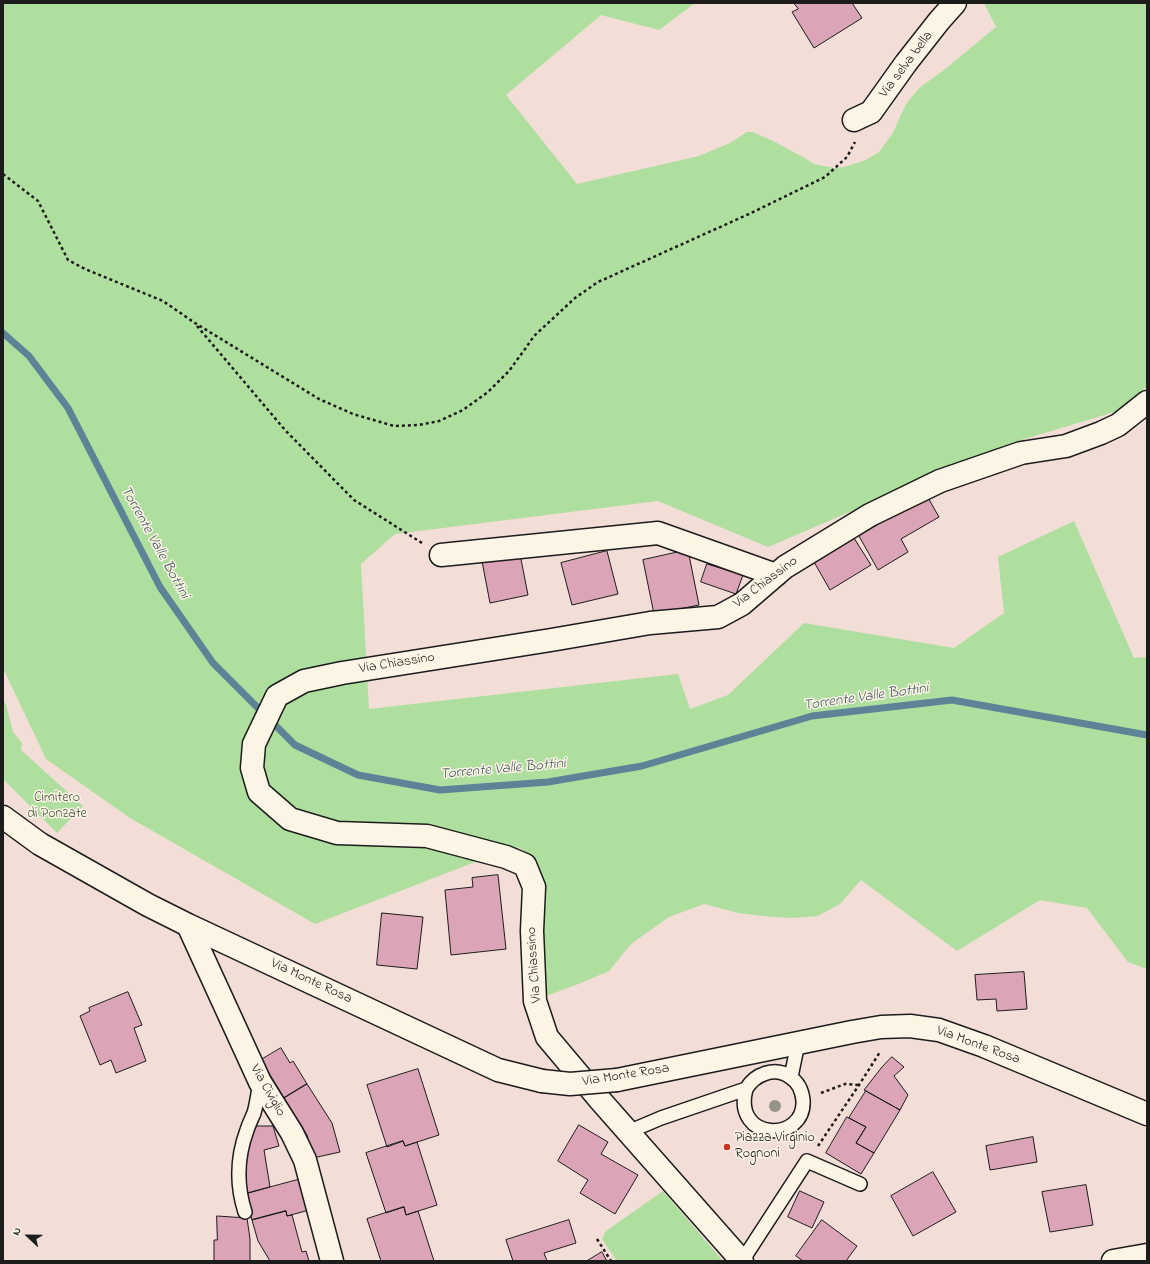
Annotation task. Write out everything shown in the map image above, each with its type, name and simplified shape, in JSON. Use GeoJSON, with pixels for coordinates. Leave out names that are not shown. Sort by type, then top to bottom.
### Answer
{"type":"FeatureCollection","features":[{"type":"Feature","properties":{"kind":"street","name":"Via selva bella"},"geometry":{"type":"LineString","coordinates":[[862,116],[955,3]]}},
{"type":"Feature","properties":{"kind":"street","name":"Via Chiassino"},"geometry":{"type":"LineString","coordinates":[[628,1132],[547,1037],[536,1001],[532,931],[534,887],[524,865],[506,857],[427,836],[337,833],[290,819],[259,792],[252,768],[254,744],[277,696],[304,681],[342,672],[551,640],[650,622],[718,617],[742,604],[776,574],[792,563],[870,515],[940,481],[1020,453],[1066,446],[1101,433],[1118,425],[1147,402]]}},
{"type":"Feature","properties":{"kind":"street"},"geometry":{"type":"LineString","coordinates":[[441,555],[658,534],[776,574]]}},
{"type":"Feature","properties":{"kind":"street","name":"Via Monte Rosa"},"geometry":{"type":"LineString","coordinates":[[3,817],[40,844],[148,905],[498,1070],[542,1081],[570,1084],[617,1080],[881,1027],[910,1026],[939,1030],[984,1046],[1147,1114]]}},
{"type":"Feature","properties":{"kind":"street","name":"Via Civiglio"},"geometry":{"type":"LineString","coordinates":[[188,925],[260,1082],[292,1133],[305,1160],[332,1261]]}},
{"type":"Feature","properties":{"kind":"street"},"geometry":{"type":"LineString","coordinates":[[628,1132],[742,1261]]}},
{"type":"Feature","properties":{"kind":"street"},"geometry":{"type":"LineString","coordinates":[[1113,1261],[1147,1255]]}},
{"type":"Feature","properties":{"kind":"lane"},"geometry":{"type":"LineString","coordinates":[[791,1077],[798,1044]]}},
{"type":"Feature","properties":{"kind":"lane"},"geometry":{"type":"LineString","coordinates":[[779,1072],[791,1077],[799,1086],[803,1098],[800,1116],[790,1126],[787,1134],[761,1129],[748,1118],[744,1104],[746,1089],[755,1077],[763,1073],[779,1072]]}},
{"type":"Feature","properties":{"kind":"lane"},"geometry":{"type":"LineString","coordinates":[[245,1212],[240,1199],[238,1170],[240,1152],[255,1111],[260,1082]]}},
{"type":"Feature","properties":{"kind":"lane"},"geometry":{"type":"LineString","coordinates":[[628,1132],[661,1118],[746,1089]]}},
{"type":"Feature","properties":{"kind":"lane"},"geometry":{"type":"LineString","coordinates":[[742,1261],[808,1161],[860,1184]]}},
{"type":"Feature","properties":{"kind":"path"},"geometry":{"type":"LineString","coordinates":[[3,174],[38,201],[68,260],[85,269],[163,301],[195,323],[319,400],[353,414],[394,426],[419,425],[440,421],[463,410],[488,392],[508,371],[534,336],[575,298],[598,282],[748,214],[825,177],[847,157],[862,116]]}},
{"type":"Feature","properties":{"kind":"path"},"geometry":{"type":"LineString","coordinates":[[195,323],[285,430],[354,500],[441,555]]}},
{"type":"Feature","properties":{"kind":"path"},"geometry":{"type":"LineString","coordinates":[[808,1161],[859,1085],[896,1026]]}},
{"type":"Feature","properties":{"kind":"path"},"geometry":{"type":"LineString","coordinates":[[803,1098],[844,1084],[859,1085]]}},
{"type":"Feature","properties":{"kind":"path"},"geometry":{"type":"LineString","coordinates":[[597,1239],[611,1261]]}},
{"type":"Feature","properties":{"kind":"green space"},"geometry":{"type":"Polygon","coordinates":[[[3,3],[695,3],[659,30],[601,15],[506,95],[577,184],[699,156],[730,143],[747,132],[753,132],[773,141],[814,164],[834,168],[844,167],[866,160],[879,152],[893,133],[906,104],[919,88],[944,70],[996,27],[984,3],[1147,3],[1147,386],[1121,410],[1008,444],[768,547],[658,501],[395,534],[361,564],[369,709],[678,674],[690,709],[728,695],[804,623],[954,648],[1004,613],[998,557],[1074,521],[1134,658],[1147,657],[1147,969],[1128,962],[1087,908],[1040,900],[957,951],[861,880],[840,904],[818,916],[790,918],[763,916],[738,913],[704,904],[669,917],[631,944],[609,971],[546,996],[543,900],[532,858],[518,847],[493,855],[315,924],[130,818],[46,759],[3,668],[3,3]]]}},
{"type":"Feature","properties":{"kind":"green space","name":"Cimitero di Ponzate"},"geometry":{"type":"Polygon","coordinates":[[[3,701],[6,704],[13,732],[22,743],[21,750],[83,806],[57,833],[3,779],[3,701]]]}},
{"type":"Feature","properties":{"kind":"green space"},"geometry":{"type":"Polygon","coordinates":[[[663,1191],[723,1261],[617,1261],[602,1239],[606,1231],[663,1191]]]}},
{"type":"Feature","properties":{"kind":"building"},"geometry":{"type":"Polygon","coordinates":[[[794,3],[852,3],[862,18],[814,48],[792,12],[798,9],[794,3]]]}},
{"type":"Feature","properties":{"kind":"building"},"geometry":{"type":"Polygon","coordinates":[[[927,496],[939,517],[901,539],[908,552],[878,570],[859,536],[927,496]]]}},
{"type":"Feature","properties":{"kind":"building"},"geometry":{"type":"Polygon","coordinates":[[[854,538],[871,565],[830,590],[814,562],[854,538]]]}},
{"type":"Feature","properties":{"kind":"building"},"geometry":{"type":"Polygon","coordinates":[[[519,549],[528,595],[490,603],[481,556],[519,549]]]}},
{"type":"Feature","properties":{"kind":"building"},"geometry":{"type":"Polygon","coordinates":[[[688,550],[699,605],[654,614],[643,560],[688,550]]]}},
{"type":"Feature","properties":{"kind":"building"},"geometry":{"type":"Polygon","coordinates":[[[607,551],[618,594],[572,605],[561,563],[607,551]]]}},
{"type":"Feature","properties":{"kind":"building"},"geometry":{"type":"Polygon","coordinates":[[[707,564],[743,575],[736,594],[701,582],[707,564]]]}},
{"type":"Feature","properties":{"kind":"building"},"geometry":{"type":"Polygon","coordinates":[[[498,875],[506,949],[451,955],[445,890],[473,887],[472,878],[498,875]]]}},
{"type":"Feature","properties":{"kind":"building"},"geometry":{"type":"Polygon","coordinates":[[[382,913],[423,917],[417,969],[377,965],[382,913]]]}},
{"type":"Feature","properties":{"kind":"building"},"geometry":{"type":"Polygon","coordinates":[[[1024,972],[1027,1009],[997,1011],[996,999],[977,1000],[975,975],[1024,972]]]}},
{"type":"Feature","properties":{"kind":"building"},"geometry":{"type":"Polygon","coordinates":[[[128,992],[142,1025],[134,1028],[146,1061],[116,1073],[111,1060],[100,1065],[80,1016],[90,1011],[89,1008],[128,992]]]}},
{"type":"Feature","properties":{"kind":"building"},"geometry":{"type":"Polygon","coordinates":[[[281,1048],[290,1063],[293,1061],[307,1084],[284,1098],[261,1060],[281,1048]]]}},
{"type":"Feature","properties":{"kind":"building"},"geometry":{"type":"Polygon","coordinates":[[[892,1057],[904,1067],[894,1076],[908,1095],[900,1110],[864,1090],[892,1057]]]}},
{"type":"Feature","properties":{"kind":"building"},"geometry":{"type":"Polygon","coordinates":[[[418,1069],[439,1135],[405,1146],[403,1141],[387,1147],[367,1085],[418,1069]]]}},
{"type":"Feature","properties":{"kind":"building"},"geometry":{"type":"Polygon","coordinates":[[[307,1084],[332,1123],[340,1152],[313,1158],[307,1135],[284,1098],[307,1084]]]}},
{"type":"Feature","properties":{"kind":"building"},"geometry":{"type":"Polygon","coordinates":[[[866,1091],[900,1110],[874,1153],[856,1143],[866,1127],[849,1118],[866,1091]]]}},
{"type":"Feature","properties":{"kind":"building"},"geometry":{"type":"Polygon","coordinates":[[[847,1117],[866,1127],[856,1143],[874,1153],[861,1174],[826,1153],[847,1117]]]}},
{"type":"Feature","properties":{"kind":"building"},"geometry":{"type":"Polygon","coordinates":[[[579,1125],[608,1142],[601,1154],[638,1175],[615,1214],[580,1193],[588,1180],[558,1161],[579,1125]]]}},
{"type":"Feature","properties":{"kind":"building"},"geometry":{"type":"Polygon","coordinates":[[[255,1126],[273,1126],[279,1146],[264,1150],[270,1187],[245,1194],[242,1173],[247,1146],[255,1126]]]}},
{"type":"Feature","properties":{"kind":"building"},"geometry":{"type":"Polygon","coordinates":[[[1033,1137],[1037,1162],[990,1170],[986,1146],[1033,1137]]]}},
{"type":"Feature","properties":{"kind":"building"},"geometry":{"type":"Polygon","coordinates":[[[403,1141],[405,1146],[417,1142],[437,1205],[406,1215],[404,1207],[386,1213],[366,1153],[403,1141]]]}},
{"type":"Feature","properties":{"kind":"building"},"geometry":{"type":"Polygon","coordinates":[[[933,1172],[956,1212],[913,1236],[891,1196],[933,1172]]]}},
{"type":"Feature","properties":{"kind":"building"},"geometry":{"type":"Polygon","coordinates":[[[305,1178],[313,1209],[287,1216],[286,1211],[252,1220],[245,1194],[305,1178]]]}},
{"type":"Feature","properties":{"kind":"building"},"geometry":{"type":"Polygon","coordinates":[[[1086,1185],[1093,1225],[1050,1232],[1042,1192],[1086,1185]]]}},
{"type":"Feature","properties":{"kind":"building"},"geometry":{"type":"Polygon","coordinates":[[[800,1191],[824,1202],[812,1228],[788,1217],[800,1191]]]}},
{"type":"Feature","properties":{"kind":"building"},"geometry":{"type":"Polygon","coordinates":[[[404,1207],[406,1215],[418,1211],[434,1261],[381,1261],[367,1219],[404,1207]]]}},
{"type":"Feature","properties":{"kind":"building"},"geometry":{"type":"Polygon","coordinates":[[[286,1211],[287,1216],[292,1215],[302,1252],[306,1251],[309,1261],[270,1261],[258,1241],[252,1220],[286,1211]]]}},
{"type":"Feature","properties":{"kind":"building"},"geometry":{"type":"Polygon","coordinates":[[[217,1216],[247,1218],[250,1239],[250,1261],[214,1261],[214,1240],[217,1240],[217,1216]]]}},
{"type":"Feature","properties":{"kind":"building"},"geometry":{"type":"Polygon","coordinates":[[[569,1220],[576,1243],[544,1253],[547,1261],[513,1261],[506,1240],[569,1220]]]}},
{"type":"Feature","properties":{"kind":"building"},"geometry":{"type":"Polygon","coordinates":[[[822,1220],[857,1246],[846,1261],[803,1261],[796,1256],[822,1220]]]}},
{"type":"Feature","properties":{"kind":"building"},"geometry":{"type":"Polygon","coordinates":[[[602,1252],[607,1261],[587,1261],[602,1252]]]}},
{"type":"Feature","properties":{"kind":"waterway","name":"Torrente Valle Bottini"},"geometry":{"type":"LineString","coordinates":[[3,333],[29,356],[68,408],[160,587],[213,663],[295,745],[358,775],[440,790],[548,782],[642,766],[812,716],[952,700],[1147,735]]}},
{"type":"Feature","properties":{"kind":"place","name":"Piazza Virginio Rognoni"},"geometry":{"type":"Point","coordinates":[727,1147]}}]}
